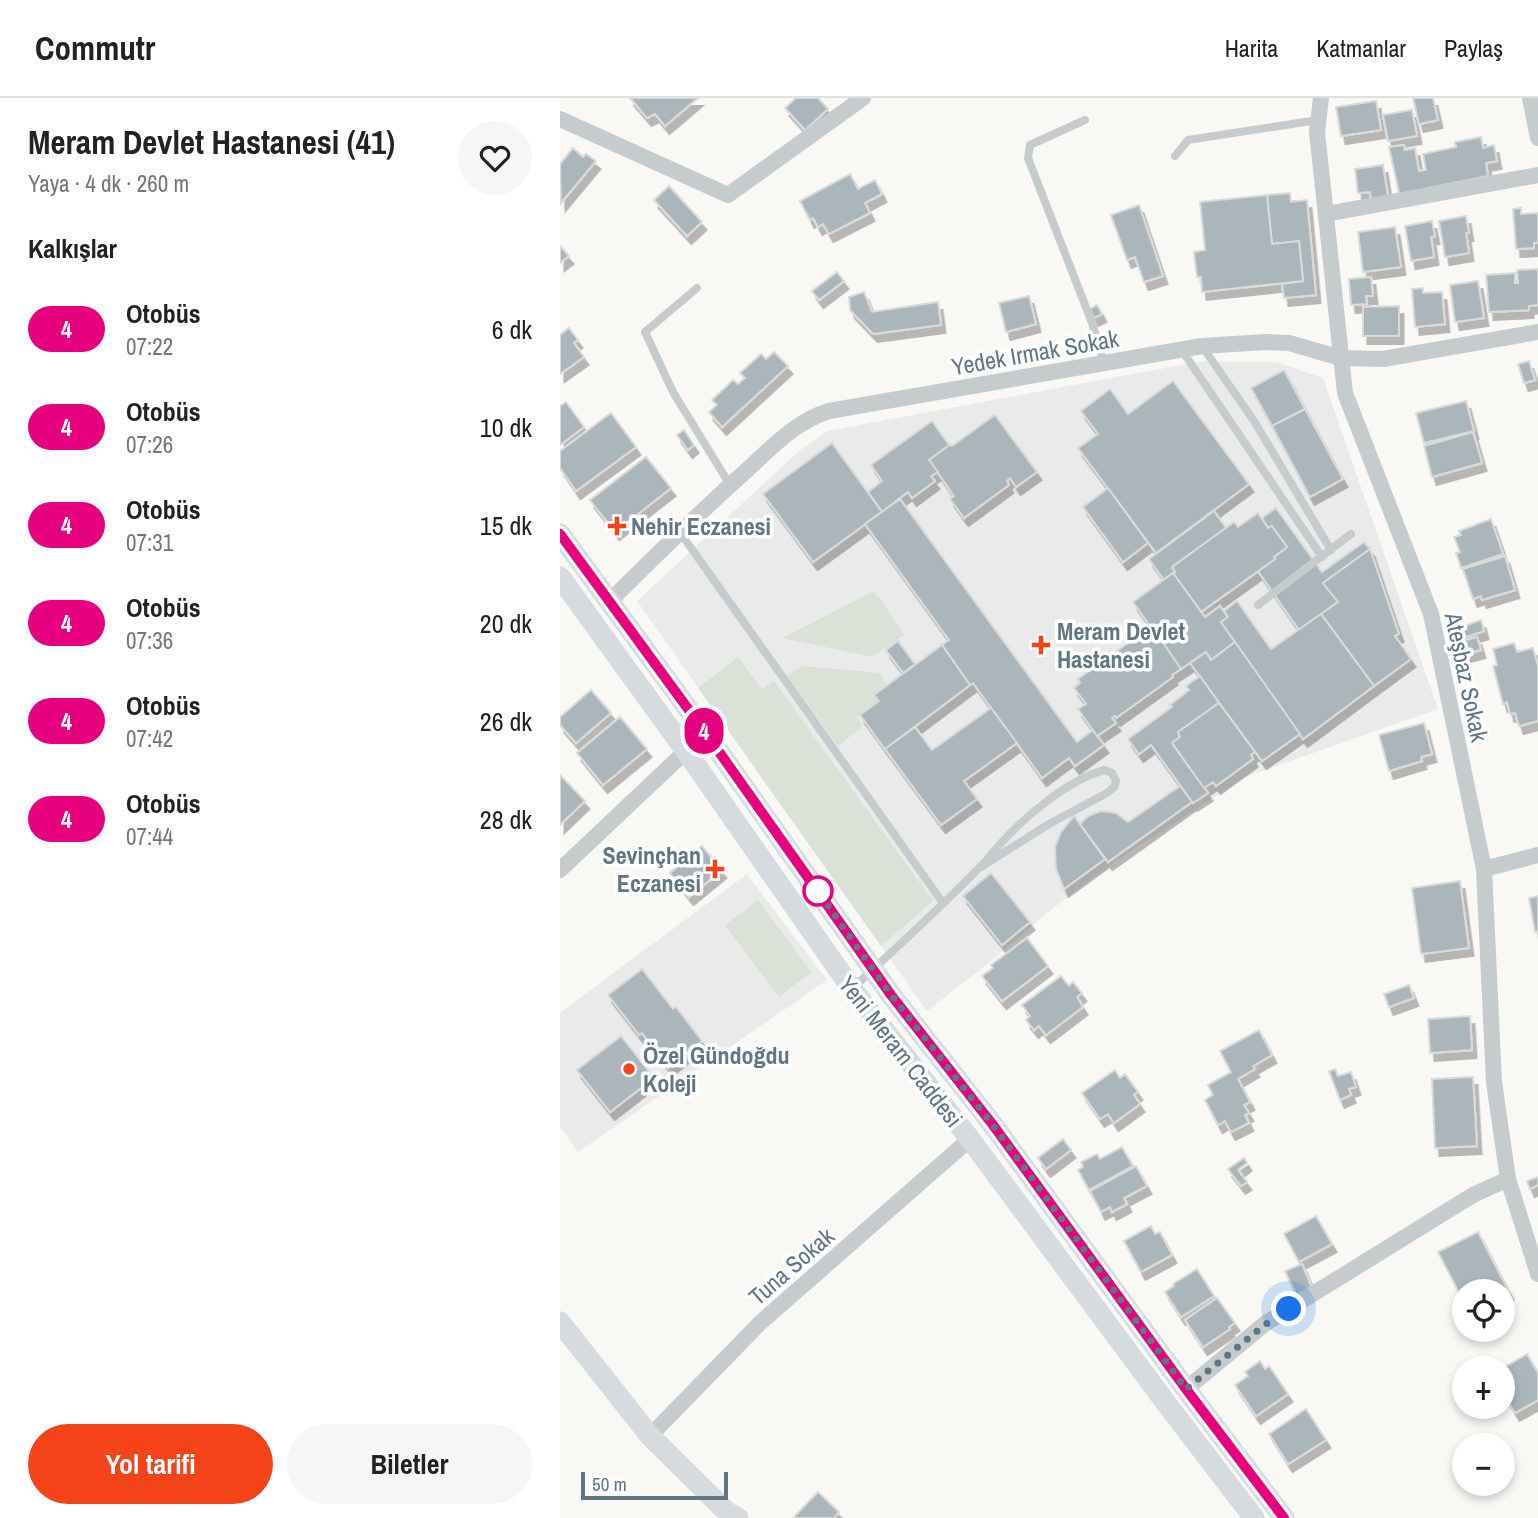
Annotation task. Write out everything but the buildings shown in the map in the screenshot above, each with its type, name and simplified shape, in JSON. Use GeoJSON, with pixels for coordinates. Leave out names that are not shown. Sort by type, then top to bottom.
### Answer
{"type":"FeatureCollection","features":[{"type":"Feature","properties":{"kind":"main road","name":"Yeni Meram Caddesi"},"geometry":{"type":"LineString","coordinates":[[560,534],[705,732],[891,995],[993,1125],[1284,1518]]}},
{"type":"Feature","properties":{"kind":"main road","name":"Yeni Meram Caddesi"},"geometry":{"type":"LineString","coordinates":[[560,577],[686,751],[852,989],[970,1139],[1254,1518]]}},
{"type":"Feature","properties":{"kind":"main road"},"geometry":{"type":"LineString","coordinates":[[560,1322],[650,1436],[728,1513],[738,1518]]}},
{"type":"Feature","properties":{"kind":"street"},"geometry":{"type":"LineString","coordinates":[[560,119],[728,195],[863,98]]}},
{"type":"Feature","properties":{"kind":"street","name":"Ateşbaz Sokak"},"geometry":{"type":"LineString","coordinates":[[1321,98],[1317,132],[1345,393],[1431,614],[1484,869],[1494,1082],[1507,1179],[1538,1274]]}},
{"type":"Feature","properties":{"kind":"street"},"geometry":{"type":"LineString","coordinates":[[1530,98],[1538,138]]}},
{"type":"Feature","properties":{"kind":"street"},"geometry":{"type":"LineString","coordinates":[[1326,214],[1538,175]]}},
{"type":"Feature","properties":{"kind":"street","name":"Yedek Irmak Sokak"},"geometry":{"type":"LineString","coordinates":[[609,602],[730,485],[782,439],[815,415],[1202,346],[1266,342],[1289,344],[1341,358],[1383,359],[1538,332]]}},
{"type":"Feature","properties":{"kind":"street"},"geometry":{"type":"LineString","coordinates":[[560,870],[686,751]]}},
{"type":"Feature","properties":{"kind":"street"},"geometry":{"type":"LineString","coordinates":[[1484,869],[1538,855]]}},
{"type":"Feature","properties":{"kind":"street","name":"Tuna Sokak"},"geometry":{"type":"LineString","coordinates":[[650,1436],[760,1323],[970,1139]]}},
{"type":"Feature","properties":{"kind":"street"},"geometry":{"type":"LineString","coordinates":[[1186,1389],[1266,1324],[1473,1195],[1507,1179]]}},
{"type":"Feature","properties":{"kind":"lane"},"geometry":{"type":"LineString","coordinates":[[1085,120],[1030,145],[1028,158],[1104,363]]}},
{"type":"Feature","properties":{"kind":"lane"},"geometry":{"type":"LineString","coordinates":[[1175,156],[1188,140],[1318,120]]}},
{"type":"Feature","properties":{"kind":"lane"},"geometry":{"type":"LineString","coordinates":[[697,288],[645,332],[673,392],[730,485]]}},
{"type":"Feature","properties":{"kind":"lane"},"geometry":{"type":"LineString","coordinates":[[1202,346],[1270,448],[1331,550]]}},
{"type":"Feature","properties":{"kind":"lane"},"geometry":{"type":"LineString","coordinates":[[1181,349],[1322,557]]}},
{"type":"Feature","properties":{"kind":"lane"},"geometry":{"type":"LineString","coordinates":[[1255,459],[1270,448]]}},
{"type":"Feature","properties":{"kind":"lane"},"geometry":{"type":"LineString","coordinates":[[680,531],[943,903]]}},
{"type":"Feature","properties":{"kind":"lane"},"geometry":{"type":"LineString","coordinates":[[1258,605],[1351,534]]}},
{"type":"Feature","properties":{"kind":"lane"},"geometry":{"type":"LineString","coordinates":[[852,989],[981,867],[1020,824],[1071,785],[1097,772],[1105,770],[1112,773],[1116,781],[1107,793],[1049,824],[981,867]]}},
{"type":"Feature","properties":{"kind":"shaded area","name":"Meram Devlet Hastanesi"},"geometry":{"type":"Polygon","coordinates":[[[1203,361],[1276,362],[1323,378],[1438,709],[1245,777],[1114,862],[927,1011],[637,601],[800,450],[827,431],[1203,361]]]}},
{"type":"Feature","properties":{"kind":"shaded area"},"geometry":{"type":"Polygon","coordinates":[[[872,592],[879,597],[904,635],[872,657],[783,638],[872,592]]]}},
{"type":"Feature","properties":{"kind":"shaded area"},"geometry":{"type":"Polygon","coordinates":[[[738,657],[762,689],[774,681],[933,901],[881,946],[698,688],[738,657]]]}},
{"type":"Feature","properties":{"kind":"shaded area"},"geometry":{"type":"Polygon","coordinates":[[[802,666],[879,673],[887,685],[874,694],[878,701],[856,717],[863,726],[838,746],[787,676],[802,666]]]}},
{"type":"Feature","properties":{"kind":"shaded area","name":"Özel Gündoğdu Koleji"},"geometry":{"type":"Polygon","coordinates":[[[747,874],[827,980],[578,1152],[560,1126],[560,1013],[747,874]]]}},
{"type":"Feature","properties":{"kind":"shaded area"},"geometry":{"type":"Polygon","coordinates":[[[758,900],[811,972],[779,997],[725,925],[758,900]]]}},
{"type":"Feature","properties":{"kind":"bus line","name":"4"},"geometry":{"type":"LineString","coordinates":[[560,534],[705,732],[891,995],[993,1125],[1284,1518]]}},
{"type":"Feature","properties":{"kind":"place","name":"Nehir Eczanesi"},"geometry":{"type":"Point","coordinates":[617,526]}},
{"type":"Feature","properties":{"kind":"place","name":"Meram Devlet Hastanesi"},"geometry":{"type":"Point","coordinates":[1041,645]}},
{"type":"Feature","properties":{"kind":"place","name":"Sevinçhan Eczanesi"},"geometry":{"type":"Point","coordinates":[715,869]}},
{"type":"Feature","properties":{"kind":"place","name":"Özel Gündoğdu Koleji"},"geometry":{"type":"Point","coordinates":[629,1069]}},
{"type":"Feature","properties":{"kind":"route"},"geometry":{"type":"LineString","coordinates":[[818,891],[812,883],[891,995],[993,1125],[1186,1389],[1266,1324],[1289,1309]]}}]}
